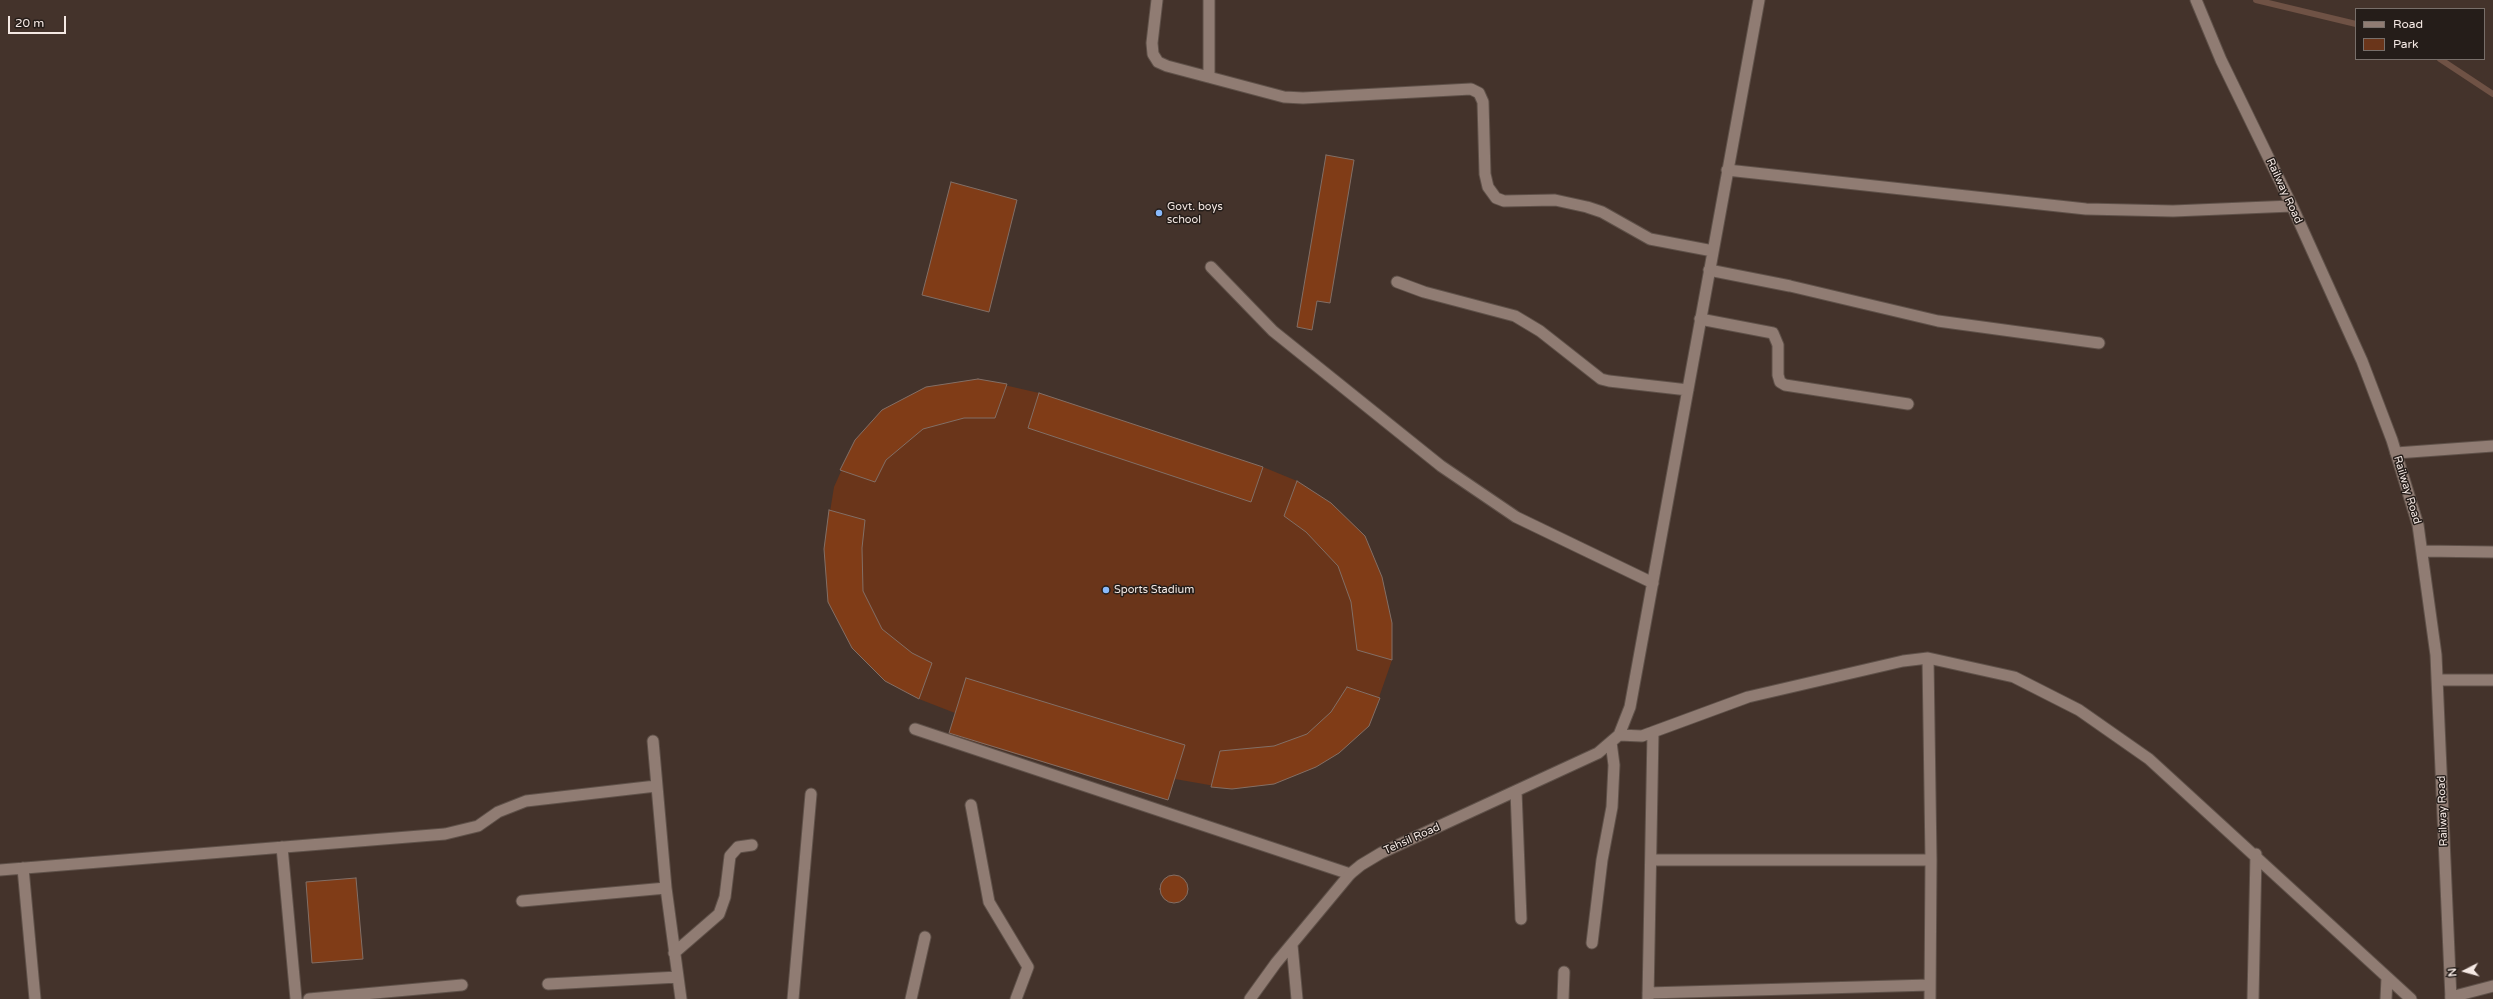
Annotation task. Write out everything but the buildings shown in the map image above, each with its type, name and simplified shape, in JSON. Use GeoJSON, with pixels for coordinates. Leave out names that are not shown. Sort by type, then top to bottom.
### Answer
{"type":"FeatureCollection","features":[{"type":"Feature","properties":{"kind":"street"},"geometry":{"type":"LineString","coordinates":[[1157,0],[1152,43],[1153,54],[1158,62],[1264,93],[1297,97],[1471,89],[1479,93],[1483,102],[1485,174],[1488,187],[1496,198],[1504,200],[1555,200],[1587,207],[1602,212],[1650,239],[1713,251]]}},
{"type":"Feature","properties":{"kind":"street"},"geometry":{"type":"LineString","coordinates":[[1209,0],[1209,77]]}},
{"type":"Feature","properties":{"kind":"street"},"geometry":{"type":"LineString","coordinates":[[1592,943],[1602,860],[1612,806],[1615,738],[1630,707],[1759,0]]}},
{"type":"Feature","properties":{"kind":"street","name":"Railway Road"},"geometry":{"type":"LineString","coordinates":[[2196,0],[2221,60],[2292,206],[2362,361],[2396,453],[2418,525],[2423,551],[2438,680],[2451,998]]}},
{"type":"Feature","properties":{"kind":"street"},"geometry":{"type":"LineString","coordinates":[[1727,170],[2086,209],[2173,211],[2292,206]]}},
{"type":"Feature","properties":{"kind":"street"},"geometry":{"type":"LineString","coordinates":[[1211,267],[1273,331],[1440,466],[1516,517],[1653,583]]}},
{"type":"Feature","properties":{"kind":"street"},"geometry":{"type":"LineString","coordinates":[[1709,270],[1790,286],[1938,321],[2099,343]]}},
{"type":"Feature","properties":{"kind":"street"},"geometry":{"type":"LineString","coordinates":[[1397,282],[1424,292],[1515,316],[1540,331],[1601,379],[1609,382],[1688,390]]}},
{"type":"Feature","properties":{"kind":"street"},"geometry":{"type":"LineString","coordinates":[[1700,319],[1773,333],[1778,345],[1778,375],[1780,382],[1785,386],[1908,404]]}},
{"type":"Feature","properties":{"kind":"street"},"geometry":{"type":"LineString","coordinates":[[2396,453],[2493,446]]}},
{"type":"Feature","properties":{"kind":"street"},"geometry":{"type":"LineString","coordinates":[[2423,551],[2493,552]]}},
{"type":"Feature","properties":{"kind":"street"},"geometry":{"type":"LineString","coordinates":[[1615,738],[1642,736],[1770,691],[1860,669],[1928,658],[2014,677],[2079,710],[2149,759],[2256,854],[2411,999]]}},
{"type":"Feature","properties":{"kind":"street"},"geometry":{"type":"LineString","coordinates":[[1928,658],[1931,860],[1930,999]]}},
{"type":"Feature","properties":{"kind":"street"},"geometry":{"type":"LineString","coordinates":[[2438,680],[2493,680]]}},
{"type":"Feature","properties":{"kind":"street"},"geometry":{"type":"LineString","coordinates":[[915,729],[1350,874]]}},
{"type":"Feature","properties":{"kind":"street"},"geometry":{"type":"LineString","coordinates":[[1653,732],[1648,996],[1807,993],[1930,985]]}},
{"type":"Feature","properties":{"kind":"street","name":"Tehsil Road"},"geometry":{"type":"LineString","coordinates":[[1250,999],[1350,874],[1381,853],[1598,753],[1615,738]]}},
{"type":"Feature","properties":{"kind":"street"},"geometry":{"type":"LineString","coordinates":[[653,741],[666,888],[681,999]]}},
{"type":"Feature","properties":{"kind":"street"},"geometry":{"type":"LineString","coordinates":[[0,870],[465,831],[478,826],[510,806],[526,801],[656,786]]}},
{"type":"Feature","properties":{"kind":"street"},"geometry":{"type":"LineString","coordinates":[[1516,791],[1521,920]]}},
{"type":"Feature","properties":{"kind":"street"},"geometry":{"type":"LineString","coordinates":[[793,999],[811,794]]}},
{"type":"Feature","properties":{"kind":"street"},"geometry":{"type":"LineString","coordinates":[[971,805],[989,902],[1028,967],[1016,999]]}},
{"type":"Feature","properties":{"kind":"street"},"geometry":{"type":"LineString","coordinates":[[674,953],[719,914],[725,897],[730,856],[738,847],[752,845]]}},
{"type":"Feature","properties":{"kind":"street"},"geometry":{"type":"LineString","coordinates":[[282,847],[296,999]]}},
{"type":"Feature","properties":{"kind":"street"},"geometry":{"type":"LineString","coordinates":[[2253,999],[2256,854]]}},
{"type":"Feature","properties":{"kind":"street"},"geometry":{"type":"LineString","coordinates":[[1651,860],[1931,860]]}},
{"type":"Feature","properties":{"kind":"street"},"geometry":{"type":"LineString","coordinates":[[23,868],[35,999]]}},
{"type":"Feature","properties":{"kind":"street"},"geometry":{"type":"LineString","coordinates":[[522,901],[666,888]]}},
{"type":"Feature","properties":{"kind":"street"},"geometry":{"type":"LineString","coordinates":[[911,999],[925,937]]}},
{"type":"Feature","properties":{"kind":"street"},"geometry":{"type":"LineString","coordinates":[[1292,945],[1297,999]]}},
{"type":"Feature","properties":{"kind":"street"},"geometry":{"type":"LineString","coordinates":[[1563,999],[1564,972]]}},
{"type":"Feature","properties":{"kind":"street"},"geometry":{"type":"LineString","coordinates":[[548,984],[678,977]]}},
{"type":"Feature","properties":{"kind":"street"},"geometry":{"type":"LineString","coordinates":[[2386,999],[2387,978]]}},
{"type":"Feature","properties":{"kind":"street"},"geometry":{"type":"LineString","coordinates":[[309,999],[462,985]]}},
{"type":"Feature","properties":{"kind":"street"},"geometry":{"type":"LineString","coordinates":[[2451,998],[2493,986]]}},
{"type":"Feature","properties":{"kind":"green space","name":"Sports Stadium"},"geometry":{"type":"Polygon","coordinates":[[[978,379],[1039,393],[1263,467],[1297,481],[1331,503],[1365,536],[1382,577],[1392,623],[1392,660],[1369,726],[1339,753],[1316,767],[1274,784],[1232,789],[1175,779],[1168,800],[949,734],[955,713],[919,699],[885,681],[852,648],[828,602],[824,549],[834,487],[855,440],[882,410],[926,387],[978,379]]]}},
{"type":"Feature","properties":{"kind":"waterway"},"geometry":{"type":"LineString","coordinates":[[2256,0],[2355,24]]}},
{"type":"Feature","properties":{"kind":"waterway"},"geometry":{"type":"LineString","coordinates":[[2442,60],[2493,94]]}},
{"type":"Feature","properties":{"kind":"place","name":"Govt. boys school"},"geometry":{"type":"Point","coordinates":[1159,213]}},
{"type":"Feature","properties":{"kind":"place","name":"Sports Stadium"},"geometry":{"type":"Point","coordinates":[1106,590]}}]}
